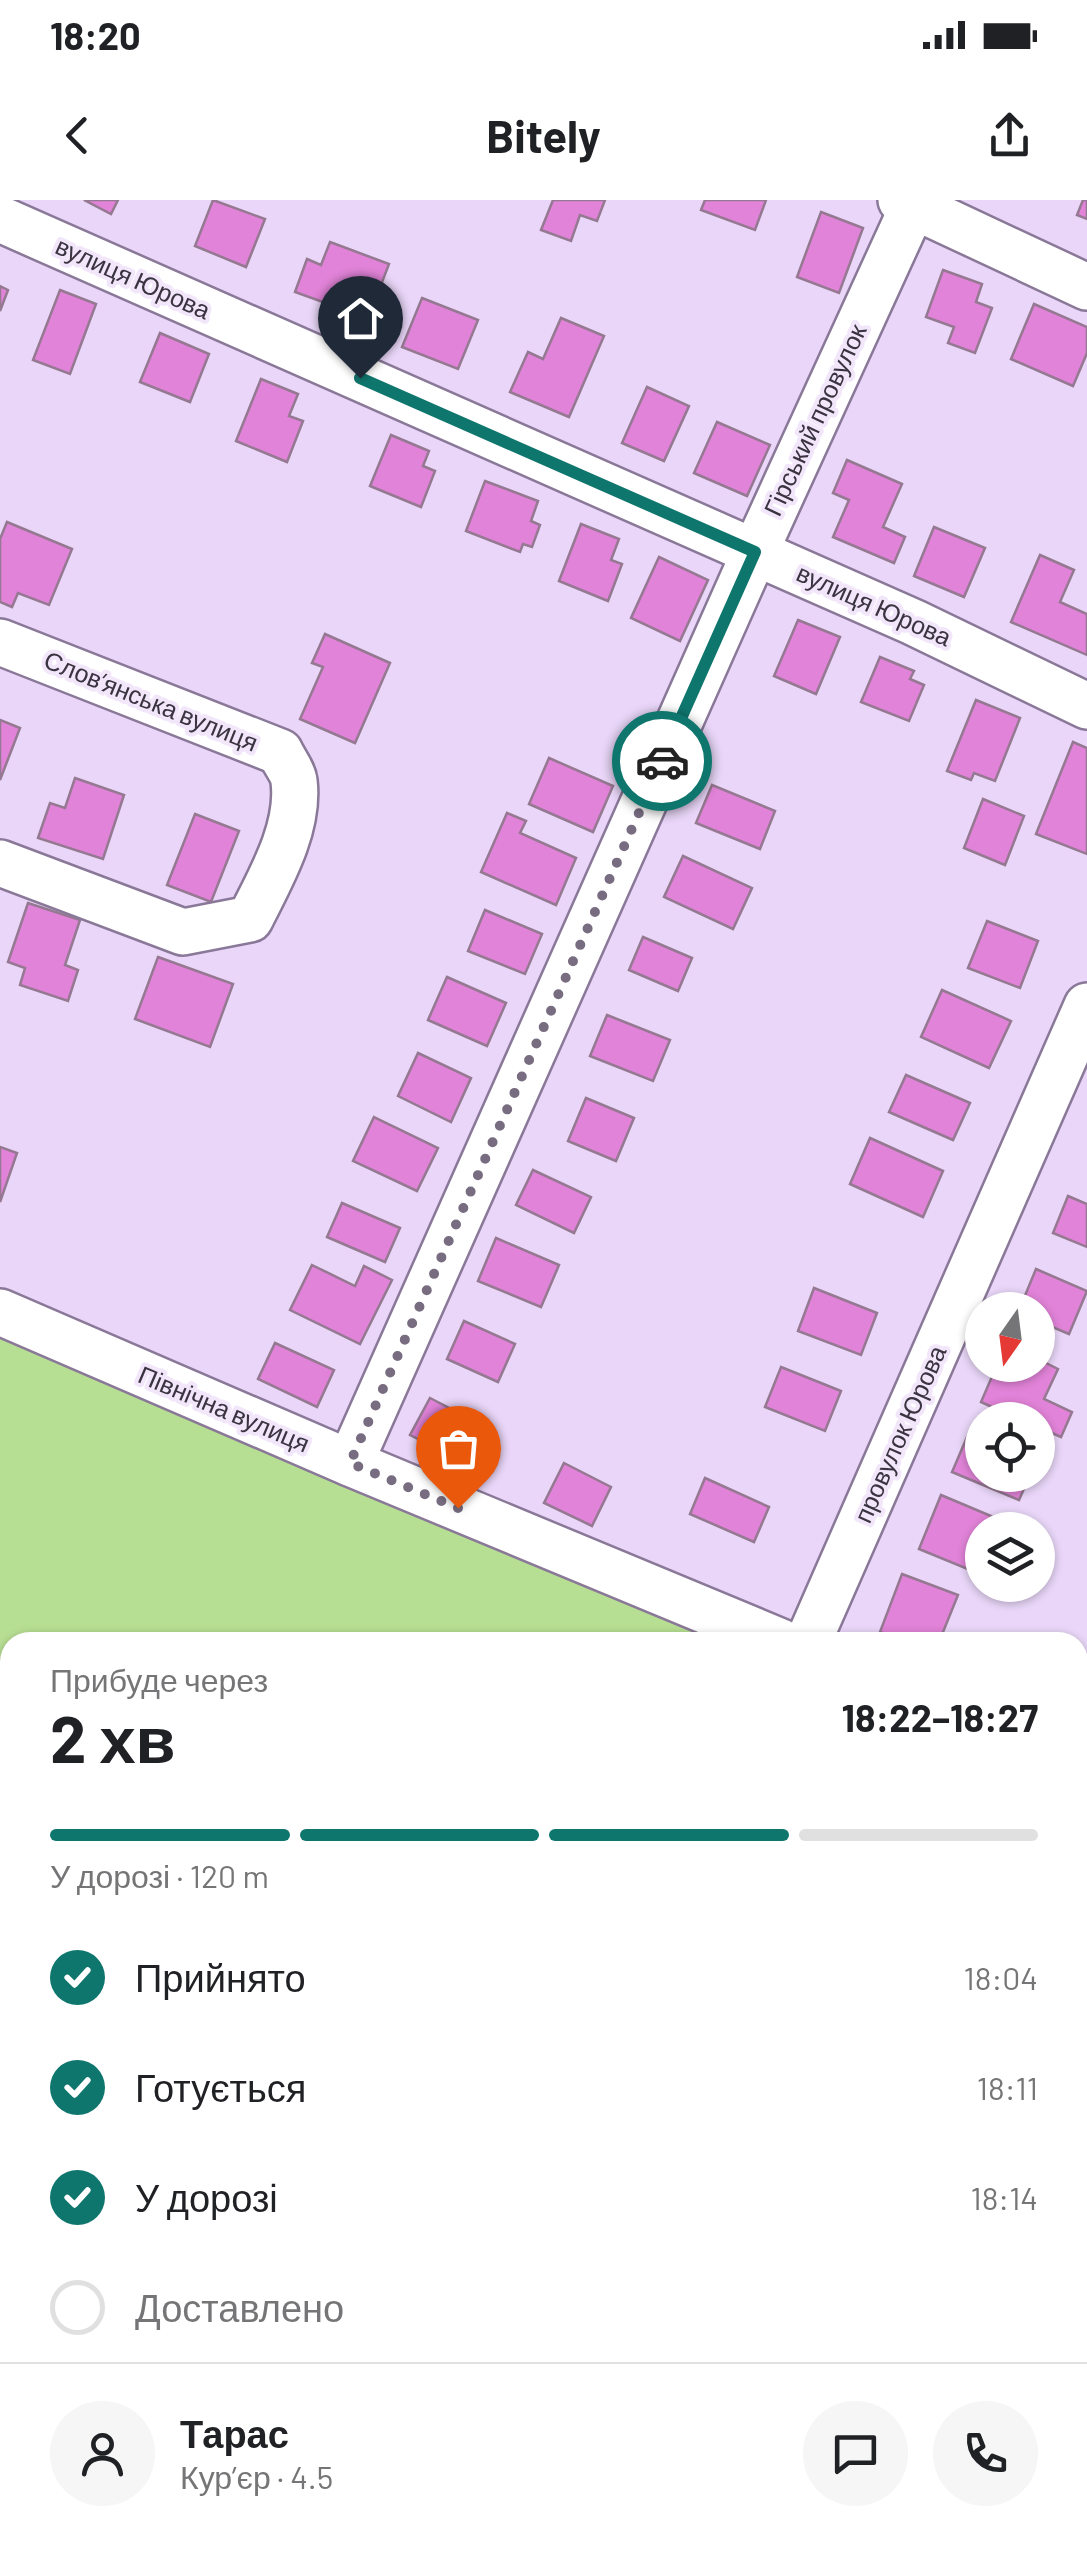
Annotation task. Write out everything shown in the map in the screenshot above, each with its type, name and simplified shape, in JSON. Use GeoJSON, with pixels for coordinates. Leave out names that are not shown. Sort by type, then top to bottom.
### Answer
{"type":"FeatureCollection","features":[{"type":"Feature","properties":{"kind":"street"},"geometry":{"type":"LineString","coordinates":[[910,202],[1087,287]]}},
{"type":"Feature","properties":{"kind":"street","name":"Гірський провулок"},"geometry":{"type":"LineString","coordinates":[[350,1463],[910,202]]}},
{"type":"Feature","properties":{"kind":"street","name":"вулиця Юрова"},"geometry":{"type":"LineString","coordinates":[[0,219],[913,622],[1087,706]]}},
{"type":"Feature","properties":{"kind":"street","name":"Словʼянська вулиця"},"geometry":{"type":"LineString","coordinates":[[0,642],[280,752],[295,778],[292,818],[275,868],[250,919],[183,932],[0,863]]}},
{"type":"Feature","properties":{"kind":"street","name":"провулок Юрова"},"geometry":{"type":"LineString","coordinates":[[812,1632],[1087,1006]]}},
{"type":"Feature","properties":{"kind":"street","name":"Північна вулиця"},"geometry":{"type":"LineString","coordinates":[[0,1312],[757,1632]]}},
{"type":"Feature","properties":{"kind":"green space"},"geometry":{"type":"Polygon","coordinates":[[[0,1328],[717,1632],[0,1632],[0,1328]]]}},
{"type":"Feature","properties":{"kind":"building"},"geometry":{"type":"Polygon","coordinates":[[[84,200],[118,200],[111,214],[84,200]]]}},
{"type":"Feature","properties":{"kind":"building"},"geometry":{"type":"Polygon","coordinates":[[[213,200],[265,219],[246,267],[195,246],[213,200]]]}},
{"type":"Feature","properties":{"kind":"building"},"geometry":{"type":"Polygon","coordinates":[[[553,200],[605,200],[597,221],[580,215],[571,241],[541,230],[553,200]]]}},
{"type":"Feature","properties":{"kind":"building"},"geometry":{"type":"Polygon","coordinates":[[[705,200],[766,200],[755,230],[701,210],[705,200]]]}},
{"type":"Feature","properties":{"kind":"building"},"geometry":{"type":"Polygon","coordinates":[[[1083,200],[1087,200],[1087,219],[1077,215],[1083,200]]]}},
{"type":"Feature","properties":{"kind":"building"},"geometry":{"type":"Polygon","coordinates":[[[821,212],[863,228],[839,293],[797,277],[821,212]]]}},
{"type":"Feature","properties":{"kind":"building"},"geometry":{"type":"Polygon","coordinates":[[[330,242],[389,264],[363,332],[340,323],[345,310],[295,292],[307,259],[321,265],[330,242]]]}},
{"type":"Feature","properties":{"kind":"building"},"geometry":{"type":"Polygon","coordinates":[[[943,270],[982,284],[976,302],[992,308],[975,353],[948,343],[954,327],[926,317],[943,270]]]}},
{"type":"Feature","properties":{"kind":"building"},"geometry":{"type":"Polygon","coordinates":[[[0,286],[8,290],[0,311],[0,286]]]}},
{"type":"Feature","properties":{"kind":"building"},"geometry":{"type":"Polygon","coordinates":[[[60,290],[96,304],[70,374],[33,360],[60,290]]]}},
{"type":"Feature","properties":{"kind":"building"},"geometry":{"type":"Polygon","coordinates":[[[422,298],[478,320],[458,369],[402,347],[422,298]]]}},
{"type":"Feature","properties":{"kind":"building"},"geometry":{"type":"Polygon","coordinates":[[[1034,304],[1087,327],[1087,353],[1073,386],[1011,359],[1034,304]]]}},
{"type":"Feature","properties":{"kind":"building"},"geometry":{"type":"Polygon","coordinates":[[[561,318],[604,336],[569,417],[510,392],[528,352],[543,359],[561,318]]]}},
{"type":"Feature","properties":{"kind":"building"},"geometry":{"type":"Polygon","coordinates":[[[160,333],[209,354],[190,402],[140,382],[160,333]]]}},
{"type":"Feature","properties":{"kind":"building"},"geometry":{"type":"Polygon","coordinates":[[[261,379],[298,394],[289,416],[303,421],[287,462],[236,441],[261,379]]]}},
{"type":"Feature","properties":{"kind":"building"},"geometry":{"type":"Polygon","coordinates":[[[647,387],[689,406],[664,461],[622,443],[647,387]]]}},
{"type":"Feature","properties":{"kind":"building"},"geometry":{"type":"Polygon","coordinates":[[[717,422],[770,445],[747,496],[694,473],[717,422]]]}},
{"type":"Feature","properties":{"kind":"building"},"geometry":{"type":"Polygon","coordinates":[[[391,435],[429,451],[423,466],[435,471],[421,507],[370,486],[391,435]]]}},
{"type":"Feature","properties":{"kind":"building"},"geometry":{"type":"Polygon","coordinates":[[[847,460],[902,484],[883,527],[905,537],[894,563],[833,537],[849,500],[833,493],[847,460]]]}},
{"type":"Feature","properties":{"kind":"building"},"geometry":{"type":"Polygon","coordinates":[[[485,481],[538,501],[531,521],[540,525],[532,547],[523,544],[520,552],[466,531],[485,481]]]}},
{"type":"Feature","properties":{"kind":"building"},"geometry":{"type":"Polygon","coordinates":[[[7,522],[72,549],[49,605],[18,593],[12,607],[0,602],[0,539],[7,522]]]}},
{"type":"Feature","properties":{"kind":"building"},"geometry":{"type":"Polygon","coordinates":[[[581,524],[619,539],[611,560],[622,564],[608,601],[559,581],[581,524]]]}},
{"type":"Feature","properties":{"kind":"building"},"geometry":{"type":"Polygon","coordinates":[[[934,527],[985,548],[964,597],[914,576],[934,527]]]}},
{"type":"Feature","properties":{"kind":"building"},"geometry":{"type":"Polygon","coordinates":[[[1040,555],[1074,570],[1060,602],[1087,614],[1087,655],[1011,622],[1040,555]]]}},
{"type":"Feature","properties":{"kind":"building"},"geometry":{"type":"Polygon","coordinates":[[[659,557],[708,580],[680,641],[631,618],[659,557]]]}},
{"type":"Feature","properties":{"kind":"building"},"geometry":{"type":"Polygon","coordinates":[[[798,620],[840,637],[816,694],[774,676],[798,620]]]}},
{"type":"Feature","properties":{"kind":"building"},"geometry":{"type":"Polygon","coordinates":[[[325,634],[390,663],[355,743],[300,719],[323,667],[312,663],[325,634]]]}},
{"type":"Feature","properties":{"kind":"building"},"geometry":{"type":"Polygon","coordinates":[[[880,657],[914,671],[910,679],[924,685],[909,721],[861,702],[880,657]]]}},
{"type":"Feature","properties":{"kind":"building"},"geometry":{"type":"Polygon","coordinates":[[[976,700],[1020,718],[995,781],[974,773],[971,780],[947,771],[976,700]]]}},
{"type":"Feature","properties":{"kind":"building"},"geometry":{"type":"Polygon","coordinates":[[[0,720],[20,728],[0,780],[0,720]]]}},
{"type":"Feature","properties":{"kind":"building"},"geometry":{"type":"Polygon","coordinates":[[[1073,742],[1087,748],[1087,854],[1036,834],[1073,742]]]}},
{"type":"Feature","properties":{"kind":"building"},"geometry":{"type":"Polygon","coordinates":[[[549,758],[613,786],[593,832],[529,804],[549,758]]]}},
{"type":"Feature","properties":{"kind":"building"},"geometry":{"type":"Polygon","coordinates":[[[75,778],[124,795],[103,859],[38,838],[50,803],[65,808],[75,778]]]}},
{"type":"Feature","properties":{"kind":"building"},"geometry":{"type":"Polygon","coordinates":[[[712,785],[775,811],[760,849],[696,823],[712,785]]]}},
{"type":"Feature","properties":{"kind":"building"},"geometry":{"type":"Polygon","coordinates":[[[983,799],[1024,816],[1005,865],[964,848],[983,799]]]}},
{"type":"Feature","properties":{"kind":"building"},"geometry":{"type":"Polygon","coordinates":[[[507,813],[526,821],[520,833],[576,858],[556,905],[481,872],[507,813]]]}},
{"type":"Feature","properties":{"kind":"building"},"geometry":{"type":"Polygon","coordinates":[[[195,814],[239,831],[211,902],[167,885],[195,814]]]}},
{"type":"Feature","properties":{"kind":"building"},"geometry":{"type":"Polygon","coordinates":[[[683,856],[752,888],[733,929],[664,897],[683,856]]]}},
{"type":"Feature","properties":{"kind":"building"},"geometry":{"type":"Polygon","coordinates":[[[28,903],[80,920],[65,965],[78,970],[68,1001],[20,985],[25,968],[8,962],[28,903]]]}},
{"type":"Feature","properties":{"kind":"building"},"geometry":{"type":"Polygon","coordinates":[[[485,910],[542,934],[525,974],[468,951],[485,910]]]}},
{"type":"Feature","properties":{"kind":"building"},"geometry":{"type":"Polygon","coordinates":[[[987,921],[1038,941],[1020,988],[968,968],[987,921]]]}},
{"type":"Feature","properties":{"kind":"building"},"geometry":{"type":"Polygon","coordinates":[[[643,937],[692,958],[678,991],[629,970],[643,937]]]}},
{"type":"Feature","properties":{"kind":"building"},"geometry":{"type":"Polygon","coordinates":[[[158,957],[233,984],[210,1047],[135,1019],[158,957]]]}},
{"type":"Feature","properties":{"kind":"building"},"geometry":{"type":"Polygon","coordinates":[[[447,977],[506,1003],[487,1046],[428,1020],[447,977]]]}},
{"type":"Feature","properties":{"kind":"building"},"geometry":{"type":"Polygon","coordinates":[[[942,990],[1011,1021],[989,1068],[921,1037],[942,990]]]}},
{"type":"Feature","properties":{"kind":"building"},"geometry":{"type":"Polygon","coordinates":[[[607,1015],[670,1040],[653,1081],[590,1056],[607,1015]]]}},
{"type":"Feature","properties":{"kind":"building"},"geometry":{"type":"Polygon","coordinates":[[[418,1053],[471,1078],[451,1122],[398,1096],[418,1053]]]}},
{"type":"Feature","properties":{"kind":"building"},"geometry":{"type":"Polygon","coordinates":[[[906,1075],[970,1103],[953,1140],[889,1112],[906,1075]]]}},
{"type":"Feature","properties":{"kind":"building"},"geometry":{"type":"Polygon","coordinates":[[[586,1098],[634,1118],[616,1161],[568,1141],[586,1098]]]}},
{"type":"Feature","properties":{"kind":"building"},"geometry":{"type":"Polygon","coordinates":[[[374,1117],[438,1148],[417,1191],[353,1161],[374,1117]]]}},
{"type":"Feature","properties":{"kind":"building"},"geometry":{"type":"Polygon","coordinates":[[[870,1138],[943,1171],[923,1217],[850,1184],[870,1138]]]}},
{"type":"Feature","properties":{"kind":"building"},"geometry":{"type":"Polygon","coordinates":[[[0,1147],[17,1153],[0,1202],[0,1147]]]}},
{"type":"Feature","properties":{"kind":"building"},"geometry":{"type":"Polygon","coordinates":[[[533,1170],[591,1197],[574,1233],[516,1205],[533,1170]]]}},
{"type":"Feature","properties":{"kind":"building"},"geometry":{"type":"Polygon","coordinates":[[[1068,1196],[1087,1204],[1087,1247],[1053,1233],[1068,1196]]]}},
{"type":"Feature","properties":{"kind":"building"},"geometry":{"type":"Polygon","coordinates":[[[342,1203],[400,1228],[385,1262],[327,1237],[342,1203]]]}},
{"type":"Feature","properties":{"kind":"building"},"geometry":{"type":"Polygon","coordinates":[[[496,1238],[559,1265],[541,1307],[478,1281],[496,1238]]]}},
{"type":"Feature","properties":{"kind":"building"},"geometry":{"type":"Polygon","coordinates":[[[312,1265],[355,1286],[364,1266],[392,1280],[360,1344],[290,1310],[312,1265]]]}},
{"type":"Feature","properties":{"kind":"building"},"geometry":{"type":"Polygon","coordinates":[[[1036,1269],[1087,1291],[1069,1334],[1055,1328],[1055,1292],[1026,1292],[1036,1269]]]}},
{"type":"Feature","properties":{"kind":"building"},"geometry":{"type":"Polygon","coordinates":[[[814,1288],[877,1313],[861,1355],[798,1331],[814,1288]]]}},
{"type":"Feature","properties":{"kind":"building"},"geometry":{"type":"Polygon","coordinates":[[[464,1321],[515,1344],[498,1382],[447,1359],[464,1321]]]}},
{"type":"Feature","properties":{"kind":"building"},"geometry":{"type":"Polygon","coordinates":[[[275,1343],[334,1370],[317,1407],[258,1379],[275,1343]]]}},
{"type":"Feature","properties":{"kind":"building"},"geometry":{"type":"Polygon","coordinates":[[[781,1367],[841,1391],[825,1431],[765,1407],[781,1367]]]}},
{"type":"Feature","properties":{"kind":"building"},"geometry":{"type":"Polygon","coordinates":[[[990,1382],[1052,1382],[1044,1399],[1050,1402],[981,1402],[990,1382]]]}},
{"type":"Feature","properties":{"kind":"building"},"geometry":{"type":"Polygon","coordinates":[[[430,1398],[486,1427],[468,1464],[410,1435],[430,1398]]]}},
{"type":"Feature","properties":{"kind":"building"},"geometry":{"type":"Polygon","coordinates":[[[1055,1404],[1072,1412],[1061,1437],[1055,1434],[1055,1404]]]}},
{"type":"Feature","properties":{"kind":"building"},"geometry":{"type":"Polygon","coordinates":[[[965,1442],[965,1477],[952,1472],[965,1442]]]}},
{"type":"Feature","properties":{"kind":"building"},"geometry":{"type":"Polygon","coordinates":[[[564,1463],[611,1487],[592,1526],[544,1503],[564,1463]]]}},
{"type":"Feature","properties":{"kind":"building"},"geometry":{"type":"Polygon","coordinates":[[[705,1478],[769,1507],[754,1542],[690,1514],[705,1478]]]}},
{"type":"Feature","properties":{"kind":"building"},"geometry":{"type":"Polygon","coordinates":[[[1000,1492],[1023,1492],[1019,1500],[1000,1492]]]}},
{"type":"Feature","properties":{"kind":"building"},"geometry":{"type":"Polygon","coordinates":[[[941,1495],[981,1512],[965,1512],[965,1568],[919,1549],[941,1495]]]}},
{"type":"Feature","properties":{"kind":"building"},"geometry":{"type":"Polygon","coordinates":[[[902,1574],[958,1595],[943,1632],[880,1632],[902,1574]]]}},
{"type":"Feature","properties":{"kind":"way so far"},"geometry":{"type":"LineString","coordinates":[[458,1508],[350,1463],[662,761]]}},
{"type":"Feature","properties":{"kind":"route"},"geometry":{"type":"LineString","coordinates":[[360,378],[755,552],[662,761]]}}]}
